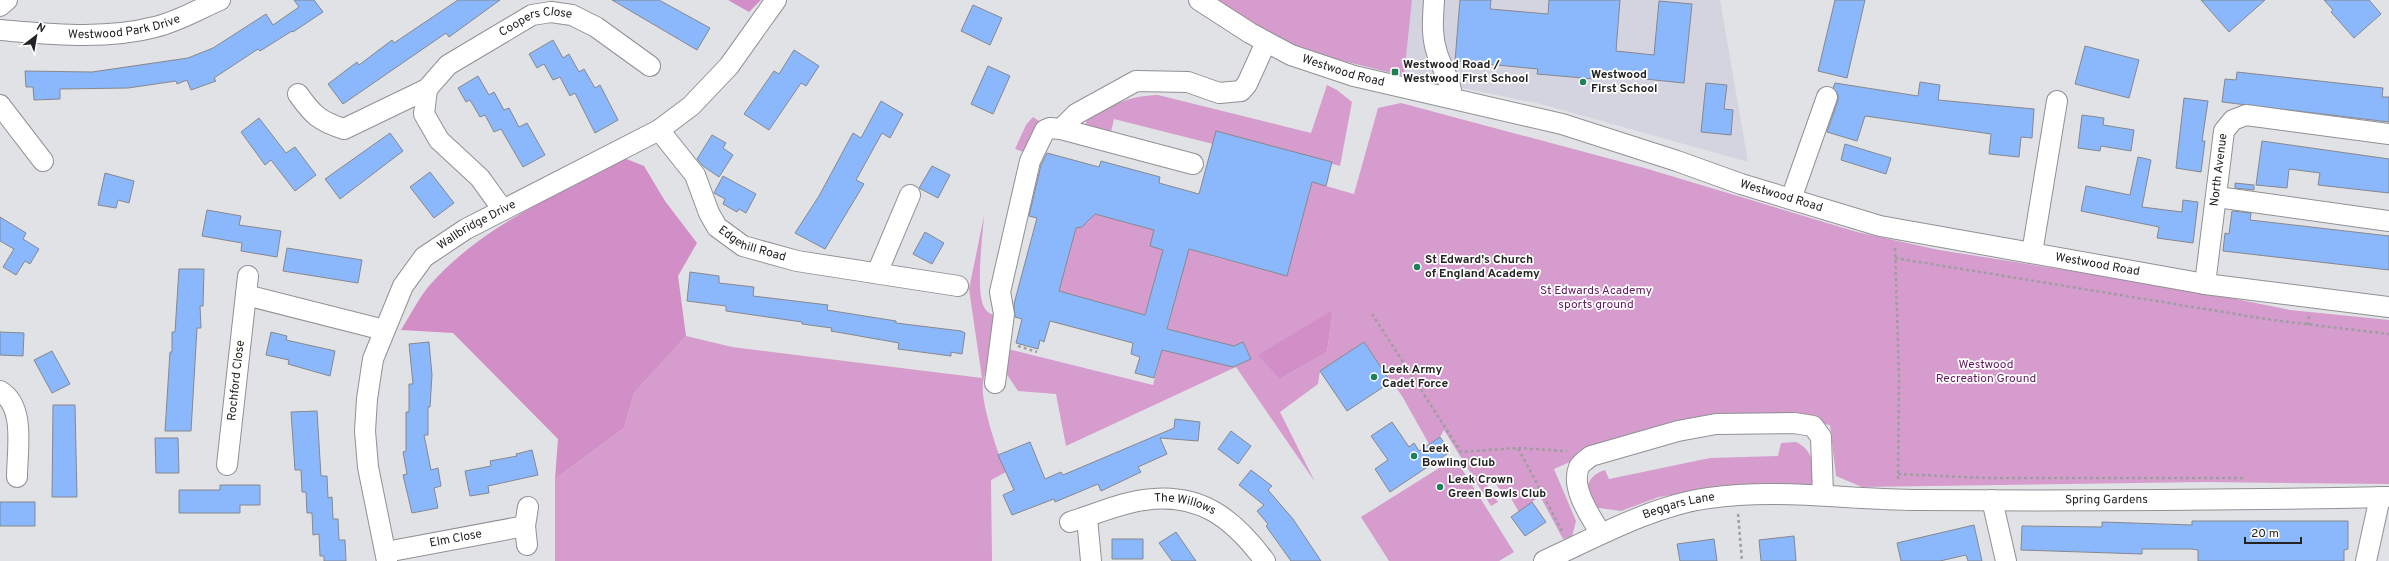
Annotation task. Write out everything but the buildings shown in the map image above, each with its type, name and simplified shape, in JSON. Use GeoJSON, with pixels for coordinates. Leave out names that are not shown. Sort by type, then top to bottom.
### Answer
{"type":"FeatureCollection","features":[{"type":"Feature","properties":{"kind":"street"},"geometry":{"type":"LineString","coordinates":[[0,6],[7,0]]}},
{"type":"Feature","properties":{"kind":"street","name":"Westwood Park Drive"},"geometry":{"type":"LineString","coordinates":[[0,30],[44,33],[109,34],[155,27],[220,0]]}},
{"type":"Feature","properties":{"kind":"street","name":"Wallbridge Drive"},"geometry":{"type":"LineString","coordinates":[[386,557],[368,467],[365,431],[367,399],[373,359],[403,286],[424,257],[466,230],[659,130],[691,106],[729,66],[776,0]]}},
{"type":"Feature","properties":{"kind":"street","name":"Westwood Road"},"geometry":{"type":"LineString","coordinates":[[1199,0],[1266,42],[1291,55],[1354,76],[1562,124],[1791,199],[1894,229],[2205,284],[2351,304],[2389,307]]}},
{"type":"Feature","properties":{"kind":"street"},"geometry":{"type":"LineString","coordinates":[[1434,0],[1432,32],[1437,54],[1451,84],[1452,98]]}},
{"type":"Feature","properties":{"kind":"street","name":"Coopers Close"},"geometry":{"type":"LineString","coordinates":[[298,94],[312,114],[330,124],[344,129],[427,90],[448,65],[494,36],[532,15],[551,12],[572,15],[596,27],[650,66]]}},
{"type":"Feature","properties":{"kind":"street"},"geometry":{"type":"LineString","coordinates":[[1061,129],[1076,114],[1136,81],[1188,82],[1219,93],[1242,91],[1247,84],[1266,42]]}},
{"type":"Feature","properties":{"kind":"street"},"geometry":{"type":"LineString","coordinates":[[427,90],[424,114],[439,140],[480,178],[503,210]]}},
{"type":"Feature","properties":{"kind":"street"},"geometry":{"type":"LineString","coordinates":[[1791,199],[1827,97]]}},
{"type":"Feature","properties":{"kind":"street"},"geometry":{"type":"LineString","coordinates":[[2032,253],[2057,101]]}},
{"type":"Feature","properties":{"kind":"street"},"geometry":{"type":"LineString","coordinates":[[0,105],[43,161]]}},
{"type":"Feature","properties":{"kind":"street","name":"North Avenue"},"geometry":{"type":"LineString","coordinates":[[2205,284],[2224,131],[2233,120],[2246,115],[2389,134]]}},
{"type":"Feature","properties":{"kind":"street"},"geometry":{"type":"LineString","coordinates":[[995,383],[1004,314],[1000,292],[1030,161],[1045,130],[1050,128],[1061,129],[1193,164]]}},
{"type":"Feature","properties":{"kind":"street","name":"Edgehill Road"},"geometry":{"type":"LineString","coordinates":[[659,130],[695,175],[709,213],[718,228],[743,246],[777,256],[958,286]]}},
{"type":"Feature","properties":{"kind":"street"},"geometry":{"type":"LineString","coordinates":[[877,273],[910,195]]}},
{"type":"Feature","properties":{"kind":"street"},"geometry":{"type":"LineString","coordinates":[[2217,197],[2389,221]]}},
{"type":"Feature","properties":{"kind":"street","name":"Rochford Close"},"geometry":{"type":"LineString","coordinates":[[226,465],[248,276]]}},
{"type":"Feature","properties":{"kind":"street"},"geometry":{"type":"LineString","coordinates":[[246,295],[384,330]]}},
{"type":"Feature","properties":{"kind":"street"},"geometry":{"type":"LineString","coordinates":[[0,391],[12,402],[18,414],[17,477]]}},
{"type":"Feature","properties":{"kind":"street"},"geometry":{"type":"LineString","coordinates":[[1601,534],[1587,509],[1576,483],[1580,467],[1591,456],[1678,431],[1716,424],[1794,422],[1813,426],[1821,437],[1823,495]]}},
{"type":"Feature","properties":{"kind":"street","name":"Beggars Lane"},"geometry":{"type":"LineString","coordinates":[[1544,561],[1601,534],[1654,512],[1707,498],[1737,496],[1823,495]]}},
{"type":"Feature","properties":{"kind":"street","name":"Spring Gardens"},"geometry":{"type":"LineString","coordinates":[[1823,495],[1899,500],[2384,497]]}},
{"type":"Feature","properties":{"kind":"street"},"geometry":{"type":"LineString","coordinates":[[2366,561],[2384,497]]}},
{"type":"Feature","properties":{"kind":"street","name":"The Willows"},"geometry":{"type":"LineString","coordinates":[[1091,561],[1079,520],[1142,500],[1185,499],[1202,504],[1223,516],[1243,535],[1265,561]]}},
{"type":"Feature","properties":{"kind":"street"},"geometry":{"type":"LineString","coordinates":[[1992,500],[2006,561]]}},
{"type":"Feature","properties":{"kind":"street","name":"Elm Close"},"geometry":{"type":"LineString","coordinates":[[386,557],[527,526]]}},
{"type":"Feature","properties":{"kind":"path"},"geometry":{"type":"LineString","coordinates":[[1894,229],[1899,378],[1899,500]]}},
{"type":"Feature","properties":{"kind":"path"},"geometry":{"type":"LineString","coordinates":[[1895,258],[2272,320],[2389,334]]}},
{"type":"Feature","properties":{"kind":"path"},"geometry":{"type":"LineString","coordinates":[[1372,314],[1461,452],[1518,448],[1574,451],[1586,461]]}},
{"type":"Feature","properties":{"kind":"path"},"geometry":{"type":"LineString","coordinates":[[1518,448],[1566,538]]}},
{"type":"Feature","properties":{"kind":"path"},"geometry":{"type":"LineString","coordinates":[[1898,474],[1986,478],[2254,478]]}},
{"type":"Feature","properties":{"kind":"path"},"geometry":{"type":"LineString","coordinates":[[1737,496],[1742,561]]}},
{"type":"Feature","properties":{"kind":"shaded area"},"geometry":{"type":"Polygon","coordinates":[[[728,0],[761,0],[749,12],[728,0]]]}},
{"type":"Feature","properties":{"kind":"shaded area","name":"Westwood First School"},"geometry":{"type":"Polygon","coordinates":[[[1412,0],[1720,0],[1748,162],[1541,104],[1404,76],[1412,0]]]}},
{"type":"Feature","properties":{"kind":"shaded area"},"geometry":{"type":"Polygon","coordinates":[[[624,158],[644,166],[665,201],[697,243],[678,276],[686,336],[634,393],[624,428],[555,479],[558,439],[453,333],[401,330],[429,286],[449,265],[472,246],[495,229],[520,214],[624,158]]]}},
{"type":"Feature","properties":{"kind":"shaded area"},"geometry":{"type":"Polygon","coordinates":[[[1333,310],[1327,352],[1280,379],[1258,355],[1333,310]]]}},
{"type":"Feature","properties":{"kind":"green space"},"geometry":{"type":"Polygon","coordinates":[[[1199,0],[1412,0],[1404,76],[1266,42],[1199,0]]]}},
{"type":"Feature","properties":{"kind":"green space"},"geometry":{"type":"Polygon","coordinates":[[[1327,85],[1337,90],[1352,102],[1340,166],[1216,131],[1213,144],[1114,119],[1110,136],[1086,125],[1089,118],[1114,105],[1138,97],[1158,95],[1311,133],[1327,85]]]}},
{"type":"Feature","properties":{"kind":"green space"},"geometry":{"type":"Polygon","coordinates":[[[1401,103],[1648,169],[1857,232],[1939,250],[2186,289],[2290,310],[2389,320],[2389,484],[2205,482],[1862,487],[1836,476],[1830,425],[1796,420],[1581,457],[1554,469],[1576,521],[1572,537],[1563,539],[1540,496],[1519,512],[1509,495],[1505,497],[1494,481],[1487,486],[1498,502],[1491,506],[1444,430],[1440,437],[1429,444],[1402,396],[1364,342],[1320,371],[1318,384],[1280,412],[1315,482],[1236,367],[1066,446],[1056,394],[1018,391],[1002,367],[1008,349],[1153,385],[1191,239],[1215,246],[1212,256],[1287,275],[1312,182],[1354,194],[1378,108],[1401,103]],[[1333,310],[1280,379],[1327,352],[1333,310]],[[1243,342],[1227,349],[1236,366],[1251,359],[1243,342]]]}},
{"type":"Feature","properties":{"kind":"green space"},"geometry":{"type":"Polygon","coordinates":[[[1033,117],[1042,123],[1026,153],[1015,149],[1026,125],[1033,117]]]}},
{"type":"Feature","properties":{"kind":"green space"},"geometry":{"type":"Polygon","coordinates":[[[1091,213],[1154,230],[1150,246],[1163,250],[1145,315],[1059,291],[1076,228],[1082,227],[1089,221],[1091,213]]]}},
{"type":"Feature","properties":{"kind":"green space"},"geometry":{"type":"Polygon","coordinates":[[[984,216],[980,265],[980,292],[982,303],[986,310],[1000,318],[996,343],[983,383],[983,392],[990,428],[1006,472],[991,480],[992,561],[555,561],[555,479],[624,428],[634,393],[686,336],[732,347],[982,378],[969,289],[984,216]]]}},
{"type":"Feature","properties":{"kind":"green space"},"geometry":{"type":"Polygon","coordinates":[[[1796,442],[1801,445],[1811,456],[1814,466],[1817,477],[1809,487],[1702,490],[1659,497],[1621,511],[1592,507],[1586,491],[1592,478],[1597,473],[1605,470],[1609,479],[1710,458],[1778,456],[1781,443],[1796,442]]]}},
{"type":"Feature","properties":{"kind":"green space","name":"Leek Crown Green Bowls Club"},"geometry":{"type":"Polygon","coordinates":[[[1455,458],[1514,552],[1499,561],[1389,561],[1361,517],[1455,458]]]}},
{"type":"Feature","properties":{"kind":"place","name":"Westwood Road / Westwood First School"},"geometry":{"type":"Point","coordinates":[1395,72]}},
{"type":"Feature","properties":{"kind":"place","name":"Westwood First School"},"geometry":{"type":"Point","coordinates":[1583,82]}},
{"type":"Feature","properties":{"kind":"place","name":"St Edward's Church of England Academy"},"geometry":{"type":"Point","coordinates":[1417,267]}},
{"type":"Feature","properties":{"kind":"place","name":"Leek Army Cadet Force"},"geometry":{"type":"Point","coordinates":[1374,377]}},
{"type":"Feature","properties":{"kind":"place","name":"Leek Bowling Club"},"geometry":{"type":"Point","coordinates":[1414,456]}},
{"type":"Feature","properties":{"kind":"place","name":"Leek Crown Green Bowls Club"},"geometry":{"type":"Point","coordinates":[1440,487]}},
{"type":"Feature","properties":{"kind":"park label","name":"St Edwards Academy sports ground"},"geometry":{"type":"Point","coordinates":[1596,298]}},
{"type":"Feature","properties":{"kind":"park label","name":"Westwood Recreation Ground"},"geometry":{"type":"Point","coordinates":[1986,372]}}]}
